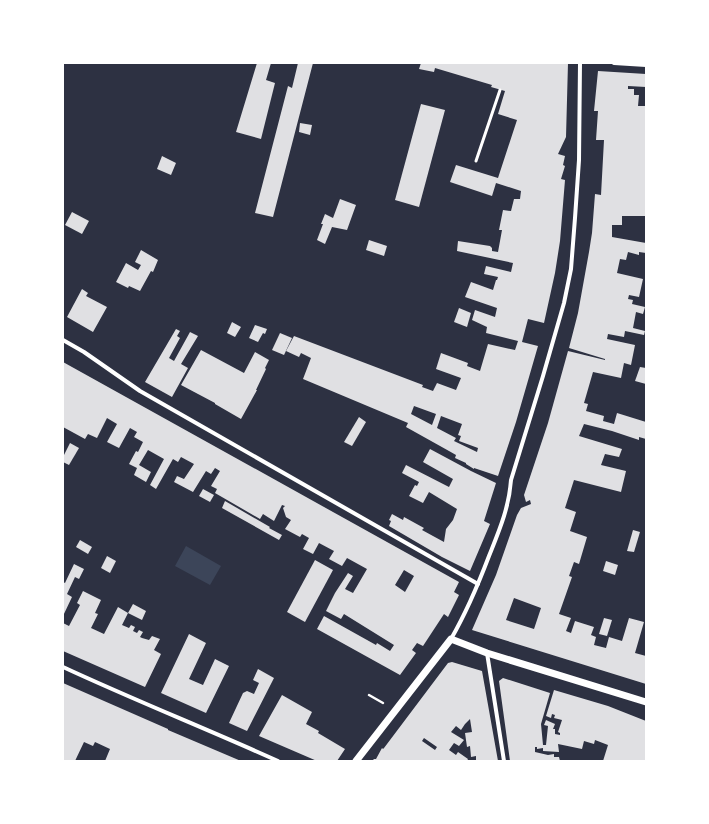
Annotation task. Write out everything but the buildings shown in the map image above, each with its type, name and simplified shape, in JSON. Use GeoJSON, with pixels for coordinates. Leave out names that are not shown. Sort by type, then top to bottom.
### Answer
{"type":"FeatureCollection","features":[{"type":"Feature","properties":{"kind":"street"},"geometry":{"type":"LineString","coordinates":[[356,761],[451,639],[461,622],[478,584],[505,516],[510,496],[511,480],[543,376],[564,302],[571,269],[576,218],[579,160],[580,63]]}},
{"type":"Feature","properties":{"kind":"street"},"geometry":{"type":"LineString","coordinates":[[614,63],[646,66]]}},
{"type":"Feature","properties":{"kind":"street"},"geometry":{"type":"LineString","coordinates":[[63,340],[84,352],[140,392],[478,584]]}},
{"type":"Feature","properties":{"kind":"street"},"geometry":{"type":"LineString","coordinates":[[451,639],[487,653],[646,702]]}},
{"type":"Feature","properties":{"kind":"street"},"geometry":{"type":"LineString","coordinates":[[487,653],[504,761]]}},
{"type":"Feature","properties":{"kind":"street"},"geometry":{"type":"LineString","coordinates":[[63,668],[278,761]]}},
{"type":"Feature","properties":{"kind":"lane"},"geometry":{"type":"LineString","coordinates":[[476,161],[500,90]]}},
{"type":"Feature","properties":{"kind":"shaded area"},"geometry":{"type":"Polygon","coordinates":[[[186,546],[221,566],[210,585],[175,566],[186,546]]]}}]}
